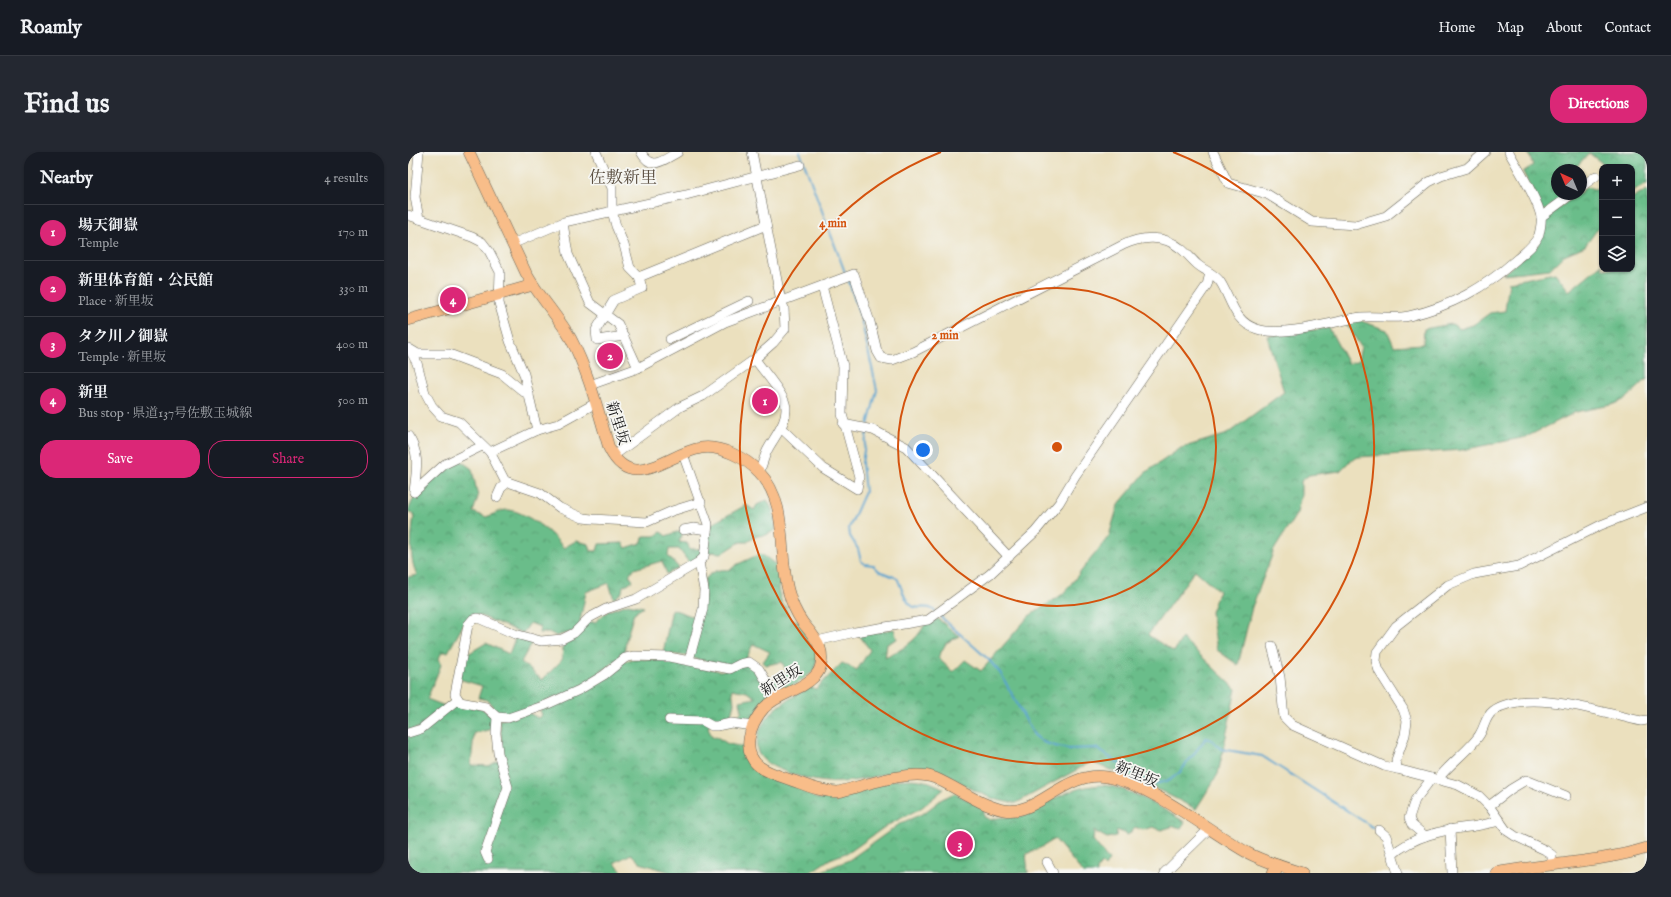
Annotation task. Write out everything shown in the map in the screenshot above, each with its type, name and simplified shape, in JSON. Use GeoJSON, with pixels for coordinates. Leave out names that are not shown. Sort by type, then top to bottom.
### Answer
{"type":"FeatureCollection","features":[{"type":"Feature","properties":{"kind":"main road","name":"新里坂"},"geometry":{"type":"LineString","coordinates":[[469,152],[533,285],[565,330],[583,364],[612,456],[625,468],[639,470],[653,467],[700,448],[713,448],[739,458],[759,472],[770,487],[778,510],[786,581],[790,597],[799,617],[817,641],[820,648],[821,663],[816,675],[811,680],[776,698],[764,709],[753,726],[749,736],[749,748],[756,764],[767,771],[826,791],[838,792],[898,777],[920,775],[935,778],[995,808],[1018,810],[1077,780],[1101,776],[1135,786],[1276,869],[1302,873]]}},
{"type":"Feature","properties":{"kind":"main road"},"geometry":{"type":"LineString","coordinates":[[408,320],[533,285]]}},
{"type":"Feature","properties":{"kind":"main road"},"geometry":{"type":"LineString","coordinates":[[1496,873],[1552,864],[1588,861],[1630,853],[1647,848]]}},
{"type":"Feature","properties":{"kind":"street"},"geometry":{"type":"LineString","coordinates":[[419,152],[415,197],[419,219]]}},
{"type":"Feature","properties":{"kind":"street"},"geometry":{"type":"LineString","coordinates":[[596,152],[612,188],[612,211],[630,268],[639,277],[642,288],[614,300],[596,330],[597,340],[624,336]]}},
{"type":"Feature","properties":{"kind":"street"},"geometry":{"type":"LineString","coordinates":[[641,152],[645,159],[652,164],[658,163],[678,152]]}},
{"type":"Feature","properties":{"kind":"street"},"geometry":{"type":"LineString","coordinates":[[612,456],[680,407],[703,396],[755,359],[781,335],[785,329],[784,308],[781,301],[752,152]]}},
{"type":"Feature","properties":{"kind":"street"},"geometry":{"type":"LineString","coordinates":[[1213,152],[1228,182],[1267,194],[1312,222],[1355,225],[1386,216],[1429,182],[1441,176],[1467,168],[1485,152]]}},
{"type":"Feature","properties":{"kind":"street"},"geometry":{"type":"LineString","coordinates":[[590,385],[638,368],[725,322],[854,274],[877,352],[881,358],[892,360],[920,349],[1132,241],[1151,238],[1173,243],[1221,282],[1239,318],[1247,325],[1257,330],[1268,331],[1317,328],[1357,317],[1408,316],[1460,299],[1476,291],[1495,278],[1535,243],[1539,234],[1541,217],[1509,152]]}},
{"type":"Feature","properties":{"kind":"street"},"geometry":{"type":"LineString","coordinates":[[512,244],[563,223],[757,177],[800,165]]}},
{"type":"Feature","properties":{"kind":"street"},"geometry":{"type":"LineString","coordinates":[[1587,183],[1596,176]]}},
{"type":"Feature","properties":{"kind":"street"},"geometry":{"type":"LineString","coordinates":[[1541,217],[1564,200]]}},
{"type":"Feature","properties":{"kind":"street"},"geometry":{"type":"LineString","coordinates":[[408,215],[482,242],[489,251],[500,272],[498,294],[510,341],[524,374],[537,430]]}},
{"type":"Feature","properties":{"kind":"street"},"geometry":{"type":"LineString","coordinates":[[563,223],[568,254],[590,303],[618,324],[638,368]]}},
{"type":"Feature","properties":{"kind":"street"},"geometry":{"type":"LineString","coordinates":[[639,277],[766,225]]}},
{"type":"Feature","properties":{"kind":"street"},"geometry":{"type":"LineString","coordinates":[[817,641],[840,635],[928,620],[990,574],[1009,557],[1035,532],[1059,503],[1075,476],[1207,285],[1210,273]]}},
{"type":"Feature","properties":{"kind":"street"},"geometry":{"type":"LineString","coordinates":[[781,428],[823,468],[857,489],[859,477],[843,424],[843,366],[822,286]]}},
{"type":"Feature","properties":{"kind":"street"},"geometry":{"type":"LineString","coordinates":[[670,339],[750,301]]}},
{"type":"Feature","properties":{"kind":"street"},"geometry":{"type":"LineString","coordinates":[[689,330],[699,336]]}},
{"type":"Feature","properties":{"kind":"street"},"geometry":{"type":"LineString","coordinates":[[409,349],[418,354],[449,354],[502,374],[529,394]]}},
{"type":"Feature","properties":{"kind":"street"},"geometry":{"type":"LineString","coordinates":[[409,349],[417,363],[425,394],[432,406],[441,416],[459,422],[486,449],[500,473],[508,482],[540,493],[560,508],[583,518],[592,519],[646,522],[672,511],[701,502]]}},
{"type":"Feature","properties":{"kind":"street"},"geometry":{"type":"LineString","coordinates":[[755,359],[785,403],[784,417],[781,428],[768,450],[759,472]]}},
{"type":"Feature","properties":{"kind":"street"},"geometry":{"type":"LineString","coordinates":[[408,436],[414,445],[417,454],[414,492],[445,464],[537,430],[558,424],[596,403]]}},
{"type":"Feature","properties":{"kind":"street"},"geometry":{"type":"LineString","coordinates":[[843,424],[867,429],[906,447],[1009,557]]}},
{"type":"Feature","properties":{"kind":"street"},"geometry":{"type":"LineString","coordinates":[[683,454],[708,524],[704,557],[699,562],[636,599],[606,609],[589,618],[574,633],[562,639],[541,641],[515,634],[478,618],[473,619],[468,625],[460,658],[455,694],[460,702],[486,707],[498,717],[508,718],[546,705],[579,690],[604,675],[625,658],[633,656],[669,657],[730,669],[740,664],[749,662],[759,668],[776,698]]}},
{"type":"Feature","properties":{"kind":"street"},"geometry":{"type":"LineString","coordinates":[[497,497],[501,488],[508,482]]}},
{"type":"Feature","properties":{"kind":"street"},"geometry":{"type":"LineString","coordinates":[[1397,769],[1396,760],[1405,735],[1407,722],[1403,709],[1379,671],[1376,661],[1377,652],[1396,626],[1448,585],[1474,574],[1519,566],[1601,525],[1647,507]]}},
{"type":"Feature","properties":{"kind":"street"},"geometry":{"type":"LineString","coordinates":[[683,530],[694,528],[707,530]]}},
{"type":"Feature","properties":{"kind":"street"},"geometry":{"type":"LineString","coordinates":[[689,660],[704,609],[704,590],[699,562]]}},
{"type":"Feature","properties":{"kind":"street"},"geometry":{"type":"LineString","coordinates":[[1272,646],[1280,678],[1284,717],[1292,725],[1384,766],[1406,770],[1458,785],[1479,796],[1489,806],[1506,830],[1552,855],[1552,864]]}},
{"type":"Feature","properties":{"kind":"street"},"geometry":{"type":"LineString","coordinates":[[408,733],[421,729],[458,699]]}},
{"type":"Feature","properties":{"kind":"street"},"geometry":{"type":"LineString","coordinates":[[1425,836],[1412,825],[1409,818],[1415,800],[1435,778],[1480,735],[1488,715],[1499,707],[1522,700],[1543,700],[1642,721],[1647,720]]}},
{"type":"Feature","properties":{"kind":"street"},"geometry":{"type":"LineString","coordinates":[[488,859],[485,852],[508,787],[498,753],[496,733],[498,717]]}},
{"type":"Feature","properties":{"kind":"street"},"geometry":{"type":"LineString","coordinates":[[669,720],[704,721],[712,726],[731,723],[753,726]]}},
{"type":"Feature","properties":{"kind":"street"},"geometry":{"type":"LineString","coordinates":[[1489,806],[1510,789],[1526,780],[1566,796]]}},
{"type":"Feature","properties":{"kind":"street"},"geometry":{"type":"LineString","coordinates":[[1392,855],[1400,848],[1425,836],[1450,829],[1500,821]]}},
{"type":"Feature","properties":{"kind":"street"},"geometry":{"type":"LineString","coordinates":[[1164,873],[1209,829]]}},
{"type":"Feature","properties":{"kind":"street"},"geometry":{"type":"LineString","coordinates":[[1450,829],[1452,873]]}},
{"type":"Feature","properties":{"kind":"street"},"geometry":{"type":"LineString","coordinates":[[1379,830],[1386,836],[1398,873]]}},
{"type":"Feature","properties":{"kind":"street"},"geometry":{"type":"LineString","coordinates":[[1047,862],[1053,873]]}},
{"type":"Feature","properties":{"kind":"green space"},"geometry":{"type":"Polygon","coordinates":[[[1528,152],[1647,152],[1647,184],[1635,190],[1635,164],[1603,164],[1589,153],[1579,164],[1551,164],[1551,200],[1558,200],[1543,212],[1523,172],[1533,165],[1528,152]]]}},
{"type":"Feature","properties":{"kind":"green space"},"geometry":{"type":"Polygon","coordinates":[[[1587,187],[1599,190],[1599,227],[1585,246],[1564,255],[1550,269],[1503,274],[1538,245],[1545,218],[1569,200],[1587,200],[1587,187]]]}},
{"type":"Feature","properties":{"kind":"green space"},"geometry":{"type":"Polygon","coordinates":[[[1647,190],[1647,379],[1626,399],[1611,405],[1576,412],[1526,437],[1462,450],[1358,457],[1349,462],[1340,471],[1309,475],[1301,481],[1301,495],[1297,513],[1274,550],[1252,607],[1238,665],[1217,650],[1211,612],[1219,591],[1195,570],[1148,635],[1174,652],[1182,638],[1236,689],[1218,774],[1196,809],[1161,791],[1091,762],[1016,803],[999,800],[984,795],[943,772],[936,770],[903,770],[852,781],[824,782],[797,776],[779,769],[771,765],[760,756],[757,748],[759,733],[763,724],[776,709],[792,697],[810,687],[816,689],[842,663],[857,670],[870,650],[859,635],[894,629],[897,639],[887,644],[885,658],[903,648],[913,640],[925,624],[938,619],[959,636],[946,643],[938,658],[953,672],[965,660],[981,671],[1029,616],[1063,594],[1109,536],[1118,505],[1145,473],[1181,448],[1227,434],[1284,392],[1267,336],[1329,328],[1348,364],[1358,361],[1361,347],[1346,323],[1358,320],[1387,330],[1394,346],[1423,344],[1424,329],[1452,324],[1460,329],[1473,325],[1490,313],[1505,311],[1509,282],[1555,273],[1569,291],[1599,266],[1599,272],[1635,272],[1635,197],[1647,190]]]}},
{"type":"Feature","properties":{"kind":"green space"},"geometry":{"type":"Polygon","coordinates":[[[460,460],[472,469],[478,497],[473,512],[486,517],[504,510],[516,512],[531,519],[547,530],[554,536],[563,548],[576,541],[589,544],[591,551],[597,551],[599,544],[623,543],[626,548],[641,543],[644,536],[655,536],[661,532],[666,536],[677,532],[683,533],[679,542],[687,543],[690,549],[700,549],[701,555],[690,564],[679,549],[669,549],[668,556],[679,568],[667,574],[662,561],[634,569],[629,575],[633,581],[623,586],[622,592],[614,599],[609,583],[586,592],[579,626],[572,632],[556,636],[551,633],[539,633],[540,627],[530,623],[523,633],[478,615],[465,622],[448,652],[442,652],[439,658],[441,665],[427,699],[445,706],[420,727],[408,731],[408,577],[417,575],[412,561],[414,514],[408,511],[416,493],[435,474],[460,460]]]}},
{"type":"Feature","properties":{"kind":"green space"},"geometry":{"type":"Polygon","coordinates":[[[767,500],[773,511],[776,530],[766,535],[757,536],[747,542],[740,542],[723,553],[708,552],[708,538],[712,524],[746,505],[754,510],[757,505],[767,500]]]}},
{"type":"Feature","properties":{"kind":"green space"},"geometry":{"type":"Polygon","coordinates":[[[760,554],[779,566],[781,578],[778,589],[782,604],[785,606],[790,618],[798,621],[818,654],[814,671],[796,684],[776,693],[769,682],[787,672],[782,662],[766,665],[763,662],[770,652],[753,644],[746,659],[730,666],[692,658],[705,579],[716,571],[730,570],[736,565],[760,554]]]}},
{"type":"Feature","properties":{"kind":"green space"},"geometry":{"type":"Polygon","coordinates":[[[628,604],[644,607],[634,613],[626,640],[624,655],[578,689],[508,717],[498,715],[488,700],[478,698],[482,686],[459,679],[463,657],[486,643],[509,654],[516,636],[532,642],[521,662],[542,680],[562,660],[563,644],[588,622],[595,622],[608,611],[628,604]]]}},
{"type":"Feature","properties":{"kind":"green space"},"geometry":{"type":"Polygon","coordinates":[[[672,609],[700,619],[688,656],[663,653],[672,609]]]}},
{"type":"Feature","properties":{"kind":"green space"},"geometry":{"type":"Polygon","coordinates":[[[633,659],[667,660],[720,671],[748,664],[757,670],[771,698],[750,721],[742,720],[738,716],[742,711],[740,701],[755,698],[747,692],[732,689],[734,703],[730,718],[722,717],[720,721],[711,721],[708,727],[712,737],[717,737],[728,744],[744,747],[746,758],[750,766],[756,771],[798,786],[814,798],[823,799],[878,783],[905,779],[932,783],[944,789],[921,808],[886,826],[851,851],[830,859],[809,873],[673,873],[640,863],[631,854],[614,863],[624,873],[408,873],[408,736],[457,703],[483,709],[494,718],[493,729],[474,733],[471,765],[489,766],[503,758],[500,720],[529,713],[538,718],[542,715],[540,710],[625,661],[633,659]]]}},
{"type":"Feature","properties":{"kind":"green space"},"geometry":{"type":"Polygon","coordinates":[[[1103,785],[1125,790],[1156,805],[1185,822],[1181,828],[1174,826],[1161,830],[1153,827],[1143,830],[1135,827],[1128,835],[1117,830],[1116,836],[1107,838],[1094,831],[1093,840],[1109,860],[1105,867],[1101,863],[1097,873],[1083,873],[1055,839],[1026,854],[1028,873],[817,873],[849,860],[901,823],[924,813],[942,799],[955,793],[984,809],[984,817],[991,820],[1025,815],[1065,793],[1087,787],[1103,785]]]}},
{"type":"Feature","properties":{"kind":"waterway"},"geometry":{"type":"LineString","coordinates":[[800,152],[846,275]]}},
{"type":"Feature","properties":{"kind":"waterway"},"geometry":{"type":"LineString","coordinates":[[848,279],[861,319],[877,390],[868,425]]}},
{"type":"Feature","properties":{"kind":"waterway"},"geometry":{"type":"LineString","coordinates":[[867,432],[862,463],[865,492],[849,528],[850,536],[858,549],[861,561],[865,564],[873,565],[879,571],[897,578],[908,602],[911,605],[917,608],[930,608],[935,611]]}},
{"type":"Feature","properties":{"kind":"waterway"},"geometry":{"type":"LineString","coordinates":[[940,616],[989,660],[1001,674],[1034,735],[1043,742],[1068,749],[1096,748],[1143,780],[1155,784],[1170,780],[1180,772],[1206,738],[1212,740],[1221,749],[1262,756],[1377,830]]}},
{"type":"Feature","properties":{"kind":"place","name":"新里"},"geometry":{"type":"Point","coordinates":[453,300]}},
{"type":"Feature","properties":{"kind":"place","name":"新里体育館・公民館"},"geometry":{"type":"Point","coordinates":[610,356]}},
{"type":"Feature","properties":{"kind":"place","name":"場天御嶽"},"geometry":{"type":"Point","coordinates":[765,401]}},
{"type":"Feature","properties":{"kind":"place","name":"タク川ノ御嶽"},"geometry":{"type":"Point","coordinates":[960,844]}},
{"type":"Feature","properties":{"kind":"district","name":"佐敷新里"},"geometry":{"type":"Point","coordinates":[623,177]}}]}
